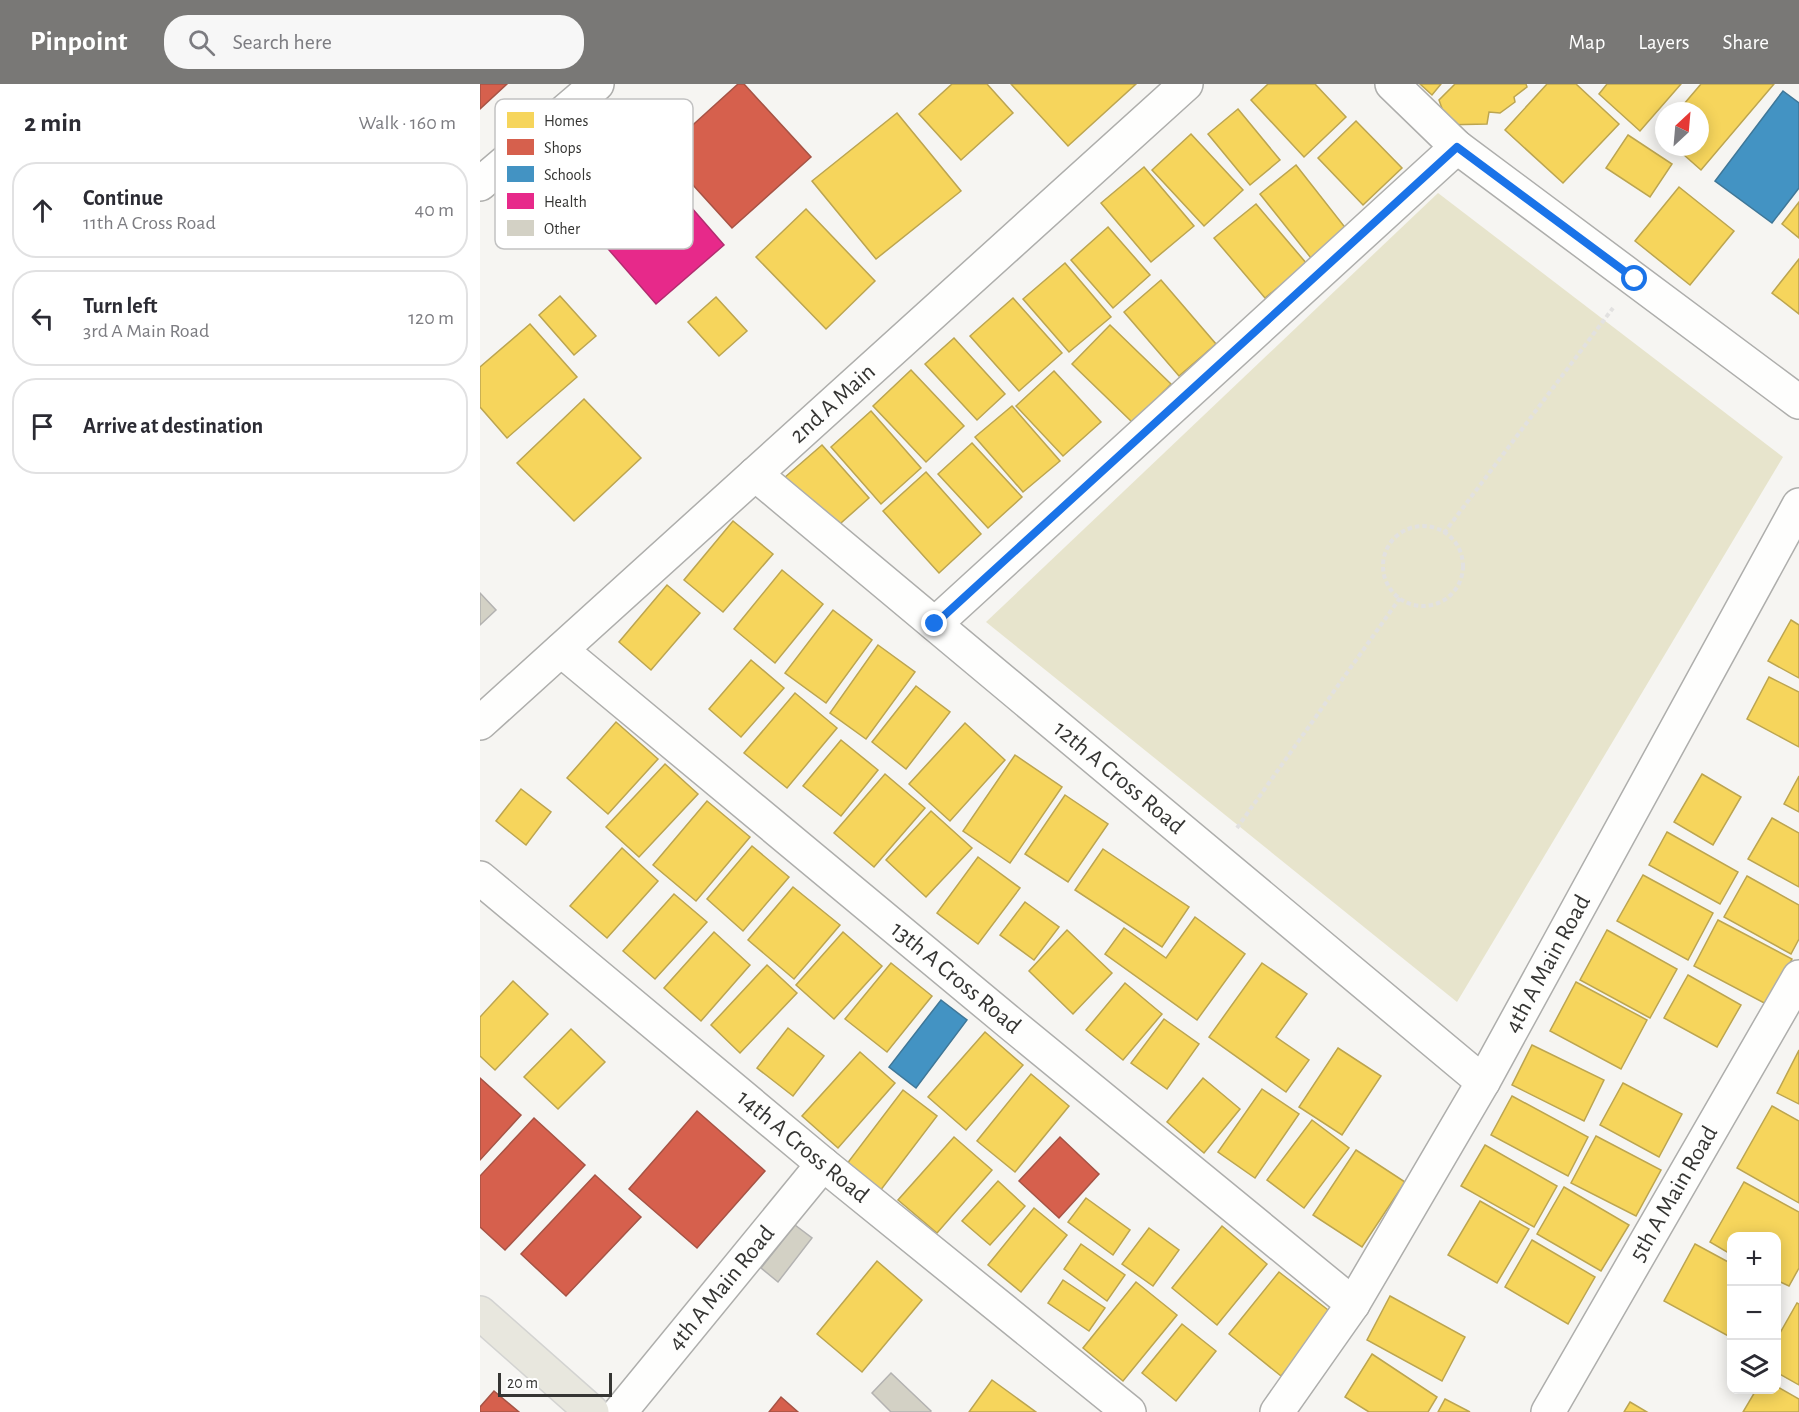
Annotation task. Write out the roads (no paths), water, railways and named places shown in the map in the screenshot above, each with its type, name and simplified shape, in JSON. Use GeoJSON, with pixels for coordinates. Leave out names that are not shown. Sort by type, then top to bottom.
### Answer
{"type":"FeatureCollection","features":[{"type":"Feature","properties":{"kind":"main road"},"geometry":{"type":"LineString","coordinates":[[480,1313],[592,1412]]}},
{"type":"Feature","properties":{"kind":"street"},"geometry":{"type":"LineString","coordinates":[[579,99],[597,84]]}},
{"type":"Feature","properties":{"kind":"street","name":"2nd A Main"},"geometry":{"type":"LineString","coordinates":[[480,723],[1186,84]]}},
{"type":"Feature","properties":{"kind":"street"},"geometry":{"type":"LineString","coordinates":[[1392,84],[1457,147],[1799,402]]}},
{"type":"Feature","properties":{"kind":"street"},"geometry":{"type":"LineString","coordinates":[[935,624],[1457,147]]}},
{"type":"Feature","properties":{"kind":"street"},"geometry":{"type":"LineString","coordinates":[[480,184],[495,171]]}},
{"type":"Feature","properties":{"kind":"street","name":"12th A Cross Road"},"geometry":{"type":"LineString","coordinates":[[755,474],[1483,1082]]}},
{"type":"Feature","properties":{"kind":"street","name":"4th A Main Road"},"geometry":{"type":"LineString","coordinates":[[1277,1412],[1353,1304],[1483,1082],[1799,505]]}},
{"type":"Feature","properties":{"kind":"street","name":"13th A Cross Road"},"geometry":{"type":"LineString","coordinates":[[561,650],[1353,1304]]}},
{"type":"Feature","properties":{"kind":"street","name":"14th A Cross Road"},"geometry":{"type":"LineString","coordinates":[[480,878],[823,1164],[1129,1412]]}},
{"type":"Feature","properties":{"kind":"street","name":"5th A Main Road"},"geometry":{"type":"LineString","coordinates":[[1548,1412],[1796,990]]}},
{"type":"Feature","properties":{"kind":"street","name":"4th A Main Road"},"geometry":{"type":"LineString","coordinates":[[620,1412],[823,1164]]}}]}
